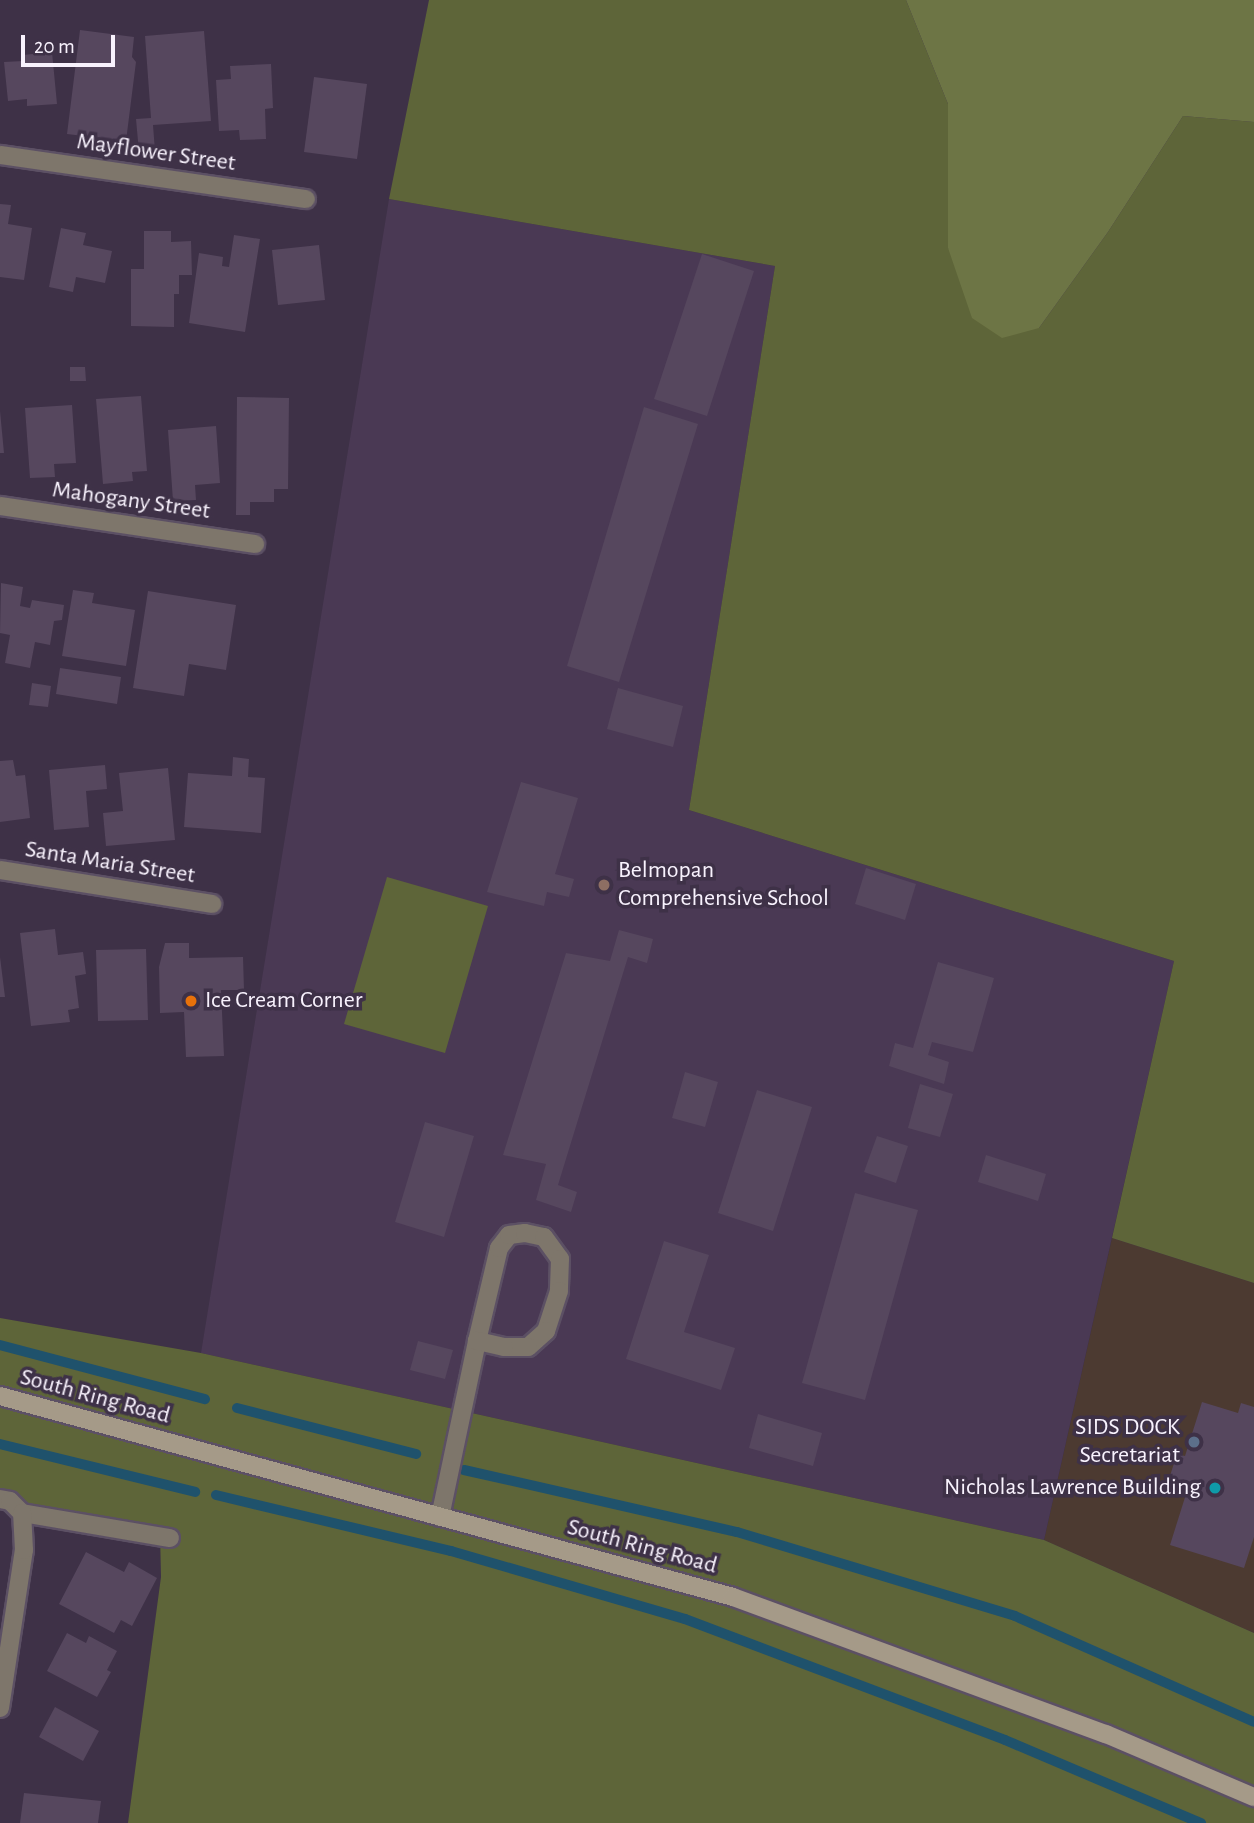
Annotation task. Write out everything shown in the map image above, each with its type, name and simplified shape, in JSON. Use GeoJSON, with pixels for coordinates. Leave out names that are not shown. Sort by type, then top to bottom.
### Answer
{"type":"FeatureCollection","features":[{"type":"Feature","properties":{"kind":"main road","name":"South Ring Road"},"geometry":{"type":"LineString","coordinates":[[0,1396],[733,1597],[1106,1734],[1254,1797]]}},
{"type":"Feature","properties":{"kind":"street","name":"Mayflower Street"},"geometry":{"type":"LineString","coordinates":[[0,155],[306,199]]}},
{"type":"Feature","properties":{"kind":"street","name":"Mahogany Street"},"geometry":{"type":"LineString","coordinates":[[0,506],[255,544]]}},
{"type":"Feature","properties":{"kind":"street","name":"Santa Maria Street"},"geometry":{"type":"LineString","coordinates":[[0,870],[212,904]]}},
{"type":"Feature","properties":{"kind":"street"},"geometry":{"type":"LineString","coordinates":[[440,1517],[477,1341],[499,1248],[509,1235],[525,1233],[544,1237],[560,1259],[559,1292],[546,1331],[528,1347],[504,1347],[477,1341]]}},
{"type":"Feature","properties":{"kind":"street"},"geometry":{"type":"LineString","coordinates":[[0,1499],[10,1500],[22,1513],[170,1538]]}},
{"type":"Feature","properties":{"kind":"street"},"geometry":{"type":"LineString","coordinates":[[0,1707],[24,1550],[22,1513]]}},
{"type":"Feature","properties":{"kind":"shaded area","name":"Belmopan Comprehensive School"},"geometry":{"type":"Polygon","coordinates":[[[389,199],[775,266],[689,810],[1174,961],[1044,1540],[201,1353],[389,199]]]}},
{"type":"Feature","properties":{"kind":"shaded area"},"geometry":{"type":"Polygon","coordinates":[[[1112,1238],[1254,1283],[1254,1633],[1044,1540],[1112,1238]]]}},
{"type":"Feature","properties":{"kind":"green space"},"geometry":{"type":"Polygon","coordinates":[[[429,0],[906,0],[948,104],[948,248],[1039,328],[1108,232],[1183,116],[1254,122],[1254,1283],[1112,1238],[1174,961],[689,810],[775,266],[389,199],[429,0]]]}},
{"type":"Feature","properties":{"kind":"green space"},"geometry":{"type":"Polygon","coordinates":[[[906,0],[1254,0],[1254,122],[1183,116],[1108,232],[1039,328],[1002,338],[972,318],[948,248],[948,104],[906,0]]]}},
{"type":"Feature","properties":{"kind":"green space"},"geometry":{"type":"Polygon","coordinates":[[[387,877],[488,906],[445,1053],[344,1024],[387,877]]]}},
{"type":"Feature","properties":{"kind":"green space"},"geometry":{"type":"Polygon","coordinates":[[[0,1318],[201,1353],[1044,1540],[1254,1633],[1254,1823],[128,1823],[161,1577],[160,1532],[0,1505],[0,1318]]]}},
{"type":"Feature","properties":{"kind":"building"},"geometry":{"type":"Polygon","coordinates":[[[80,30],[134,37],[132,57],[136,62],[126,141],[67,134],[80,30]]]}},
{"type":"Feature","properties":{"kind":"building"},"geometry":{"type":"Polygon","coordinates":[[[204,31],[211,121],[153,125],[155,151],[139,152],[136,119],[151,118],[145,36],[204,31]]]}},
{"type":"Feature","properties":{"kind":"building"},"geometry":{"type":"Polygon","coordinates":[[[52,52],[57,104],[27,106],[27,99],[8,101],[4,62],[23,61],[23,55],[52,52]]]}},
{"type":"Feature","properties":{"kind":"building"},"geometry":{"type":"Polygon","coordinates":[[[271,64],[273,108],[265,109],[266,139],[240,140],[239,130],[219,131],[216,80],[231,79],[230,66],[271,64]]]}},
{"type":"Feature","properties":{"kind":"building"},"geometry":{"type":"Polygon","coordinates":[[[314,77],[367,84],[357,159],[304,152],[314,77]]]}},
{"type":"Feature","properties":{"kind":"building"},"geometry":{"type":"Polygon","coordinates":[[[0,204],[11,205],[8,224],[32,228],[24,280],[0,277],[0,204]]]}},
{"type":"Feature","properties":{"kind":"building"},"geometry":{"type":"Polygon","coordinates":[[[61,228],[86,233],[83,245],[112,251],[105,283],[76,277],[73,292],[49,287],[61,228]]]}},
{"type":"Feature","properties":{"kind":"building"},"geometry":{"type":"Polygon","coordinates":[[[144,231],[171,231],[171,242],[191,241],[192,275],[179,275],[179,294],[174,294],[174,327],[131,326],[131,269],[144,269],[144,231]]]}},
{"type":"Feature","properties":{"kind":"building"},"geometry":{"type":"Polygon","coordinates":[[[234,235],[260,239],[245,332],[189,323],[199,253],[223,257],[222,266],[229,267],[234,235]]]}},
{"type":"Feature","properties":{"kind":"building"},"geometry":{"type":"Polygon","coordinates":[[[319,245],[325,300],[278,305],[272,250],[319,245]]]}},
{"type":"Feature","properties":{"kind":"building"},"geometry":{"type":"Polygon","coordinates":[[[702,254],[754,271],[707,416],[654,399],[702,254]]]}},
{"type":"Feature","properties":{"kind":"building"},"geometry":{"type":"Polygon","coordinates":[[[70,367],[85,367],[86,381],[70,381],[70,367]]]}},
{"type":"Feature","properties":{"kind":"building"},"geometry":{"type":"Polygon","coordinates":[[[141,396],[147,471],[132,472],[133,481],[103,484],[96,399],[141,396]]]}},
{"type":"Feature","properties":{"kind":"building"},"geometry":{"type":"Polygon","coordinates":[[[237,397],[289,398],[288,489],[274,489],[274,502],[250,502],[250,515],[236,515],[237,397]]]}},
{"type":"Feature","properties":{"kind":"building"},"geometry":{"type":"Polygon","coordinates":[[[72,405],[76,463],[54,464],[55,477],[30,478],[25,408],[72,405]]]}},
{"type":"Feature","properties":{"kind":"building"},"geometry":{"type":"Polygon","coordinates":[[[644,407],[698,424],[619,682],[567,666],[644,407]]]}},
{"type":"Feature","properties":{"kind":"building"},"geometry":{"type":"Polygon","coordinates":[[[0,411],[4,453],[0,453],[0,411]]]}},
{"type":"Feature","properties":{"kind":"building"},"geometry":{"type":"Polygon","coordinates":[[[216,426],[220,483],[195,485],[196,500],[173,501],[168,430],[216,426]]]}},
{"type":"Feature","properties":{"kind":"building"},"geometry":{"type":"Polygon","coordinates":[[[1,583],[23,587],[20,606],[30,608],[32,600],[64,605],[62,620],[54,621],[50,645],[35,642],[30,668],[5,663],[10,635],[0,633],[1,583]]]}},
{"type":"Feature","properties":{"kind":"building"},"geometry":{"type":"Polygon","coordinates":[[[73,590],[94,593],[92,603],[135,610],[126,666],[62,656],[73,590]]]}},
{"type":"Feature","properties":{"kind":"building"},"geometry":{"type":"Polygon","coordinates":[[[148,591],[236,605],[226,670],[189,664],[184,696],[133,688],[148,591]]]}},
{"type":"Feature","properties":{"kind":"building"},"geometry":{"type":"Polygon","coordinates":[[[60,668],[121,677],[117,704],[56,694],[60,668]]]}},
{"type":"Feature","properties":{"kind":"building"},"geometry":{"type":"Polygon","coordinates":[[[32,683],[51,686],[48,707],[29,705],[32,683]]]}},
{"type":"Feature","properties":{"kind":"building"},"geometry":{"type":"Polygon","coordinates":[[[618,688],[683,706],[673,747],[607,729],[618,688]]]}},
{"type":"Feature","properties":{"kind":"building"},"geometry":{"type":"Polygon","coordinates":[[[233,757],[249,759],[248,777],[265,778],[261,833],[184,827],[188,773],[232,776],[233,757]]]}},
{"type":"Feature","properties":{"kind":"building"},"geometry":{"type":"Polygon","coordinates":[[[13,760],[16,776],[25,775],[30,818],[0,822],[0,761],[13,760]]]}},
{"type":"Feature","properties":{"kind":"building"},"geometry":{"type":"Polygon","coordinates":[[[105,765],[107,789],[86,791],[89,827],[54,830],[49,770],[105,765]]]}},
{"type":"Feature","properties":{"kind":"building"},"geometry":{"type":"Polygon","coordinates":[[[168,768],[175,840],[106,846],[103,813],[123,811],[119,773],[168,768]]]}},
{"type":"Feature","properties":{"kind":"building"},"geometry":{"type":"Polygon","coordinates":[[[521,782],[578,798],[555,874],[574,879],[569,897],[547,892],[544,906],[487,892],[521,782]]]}},
{"type":"Feature","properties":{"kind":"building"},"geometry":{"type":"Polygon","coordinates":[[[866,868],[916,884],[905,920],[855,904],[866,868]]]}},
{"type":"Feature","properties":{"kind":"building"},"geometry":{"type":"Polygon","coordinates":[[[55,929],[58,955],[83,952],[86,974],[75,976],[79,1008],[68,1010],[70,1022],[31,1026],[20,933],[55,929]]]}},
{"type":"Feature","properties":{"kind":"building"},"geometry":{"type":"Polygon","coordinates":[[[619,930],[653,939],[647,963],[628,957],[558,1185],[577,1192],[571,1212],[536,1200],[546,1164],[503,1155],[566,953],[610,961],[619,930]]]}},
{"type":"Feature","properties":{"kind":"building","name":"Ice Cream Corner"},"geometry":{"type":"Polygon","coordinates":[[[165,943],[189,943],[189,958],[243,957],[244,990],[221,990],[224,1056],[186,1057],[184,1012],[160,1013],[159,967],[165,943]]]}},
{"type":"Feature","properties":{"kind":"building"},"geometry":{"type":"Polygon","coordinates":[[[146,949],[148,1020],[98,1021],[96,950],[146,949]]]}},
{"type":"Feature","properties":{"kind":"building"},"geometry":{"type":"Polygon","coordinates":[[[0,957],[5,997],[0,997],[0,957]]]}},
{"type":"Feature","properties":{"kind":"building"},"geometry":{"type":"Polygon","coordinates":[[[938,962],[994,978],[973,1052],[932,1042],[928,1055],[949,1062],[944,1084],[889,1066],[895,1043],[913,1048],[938,962]]]}},
{"type":"Feature","properties":{"kind":"building"},"geometry":{"type":"Polygon","coordinates":[[[685,1072],[718,1082],[705,1127],[672,1118],[685,1072]]]}},
{"type":"Feature","properties":{"kind":"building"},"geometry":{"type":"Polygon","coordinates":[[[920,1084],[953,1094],[940,1137],[908,1128],[920,1084]]]}},
{"type":"Feature","properties":{"kind":"building"},"geometry":{"type":"Polygon","coordinates":[[[757,1090],[812,1107],[773,1231],[718,1213],[757,1090]]]}},
{"type":"Feature","properties":{"kind":"building"},"geometry":{"type":"Polygon","coordinates":[[[425,1122],[474,1136],[444,1237],[395,1222],[425,1122]]]}},
{"type":"Feature","properties":{"kind":"building"},"geometry":{"type":"Polygon","coordinates":[[[877,1136],[908,1146],[896,1183],[864,1172],[877,1136]]]}},
{"type":"Feature","properties":{"kind":"building"},"geometry":{"type":"Polygon","coordinates":[[[986,1155],[1046,1174],[1038,1201],[978,1182],[986,1155]]]}},
{"type":"Feature","properties":{"kind":"building"},"geometry":{"type":"Polygon","coordinates":[[[855,1193],[918,1210],[865,1400],[802,1383],[855,1193]]]}},
{"type":"Feature","properties":{"kind":"building"},"geometry":{"type":"Polygon","coordinates":[[[664,1241],[709,1255],[684,1332],[735,1348],[721,1390],[626,1359],[664,1241]]]}},
{"type":"Feature","properties":{"kind":"building"},"geometry":{"type":"Polygon","coordinates":[[[418,1341],[453,1350],[445,1379],[410,1370],[418,1341]]]}},
{"type":"Feature","properties":{"kind":"building","name":"Nicholas Lawrence Building"},"geometry":{"type":"Polygon","coordinates":[[[1202,1402],[1238,1413],[1241,1403],[1254,1407],[1254,1537],[1244,1568],[1170,1545],[1187,1491],[1167,1485],[1177,1454],[1185,1456],[1202,1402]]]}},
{"type":"Feature","properties":{"kind":"building"},"geometry":{"type":"Polygon","coordinates":[[[758,1414],[822,1433],[813,1466],[749,1448],[758,1414]]]}},
{"type":"Feature","properties":{"kind":"building"},"geometry":{"type":"Polygon","coordinates":[[[86,1552],[124,1572],[129,1562],[157,1578],[132,1626],[121,1620],[114,1633],[59,1604],[86,1552]]]}},
{"type":"Feature","properties":{"kind":"building"},"geometry":{"type":"Polygon","coordinates":[[[67,1633],[86,1643],[89,1636],[117,1651],[107,1670],[111,1672],[97,1697],[47,1671],[67,1633]]]}},
{"type":"Feature","properties":{"kind":"building"},"geometry":{"type":"Polygon","coordinates":[[[55,1707],[99,1731],[83,1761],[39,1737],[55,1707]]]}},
{"type":"Feature","properties":{"kind":"building"},"geometry":{"type":"Polygon","coordinates":[[[24,1793],[101,1801],[98,1823],[20,1823],[24,1793]]]}},
{"type":"Feature","properties":{"kind":"waterway"},"geometry":{"type":"LineString","coordinates":[[0,1345],[205,1399]]}},
{"type":"Feature","properties":{"kind":"waterway"},"geometry":{"type":"LineString","coordinates":[[237,1408],[416,1454]]}},
{"type":"Feature","properties":{"kind":"waterway"},"geometry":{"type":"LineString","coordinates":[[0,1444],[195,1492]]}},
{"type":"Feature","properties":{"kind":"waterway"},"geometry":{"type":"LineString","coordinates":[[464,1470],[737,1532],[1015,1616],[1254,1722]]}},
{"type":"Feature","properties":{"kind":"waterway"},"geometry":{"type":"LineString","coordinates":[[216,1495],[451,1551],[685,1619],[1005,1740],[1201,1823]]}},
{"type":"Feature","properties":{"kind":"place","name":"Belmopan Comprehensive School"},"geometry":{"type":"Point","coordinates":[604,885]}},
{"type":"Feature","properties":{"kind":"place","name":"Ice Cream Corner"},"geometry":{"type":"Point","coordinates":[191,1001]}},
{"type":"Feature","properties":{"kind":"place","name":"SIDS DOCK Secretariat"},"geometry":{"type":"Point","coordinates":[1194,1442]}},
{"type":"Feature","properties":{"kind":"place","name":"Nicholas Lawrence Building"},"geometry":{"type":"Point","coordinates":[1215,1488]}}]}
